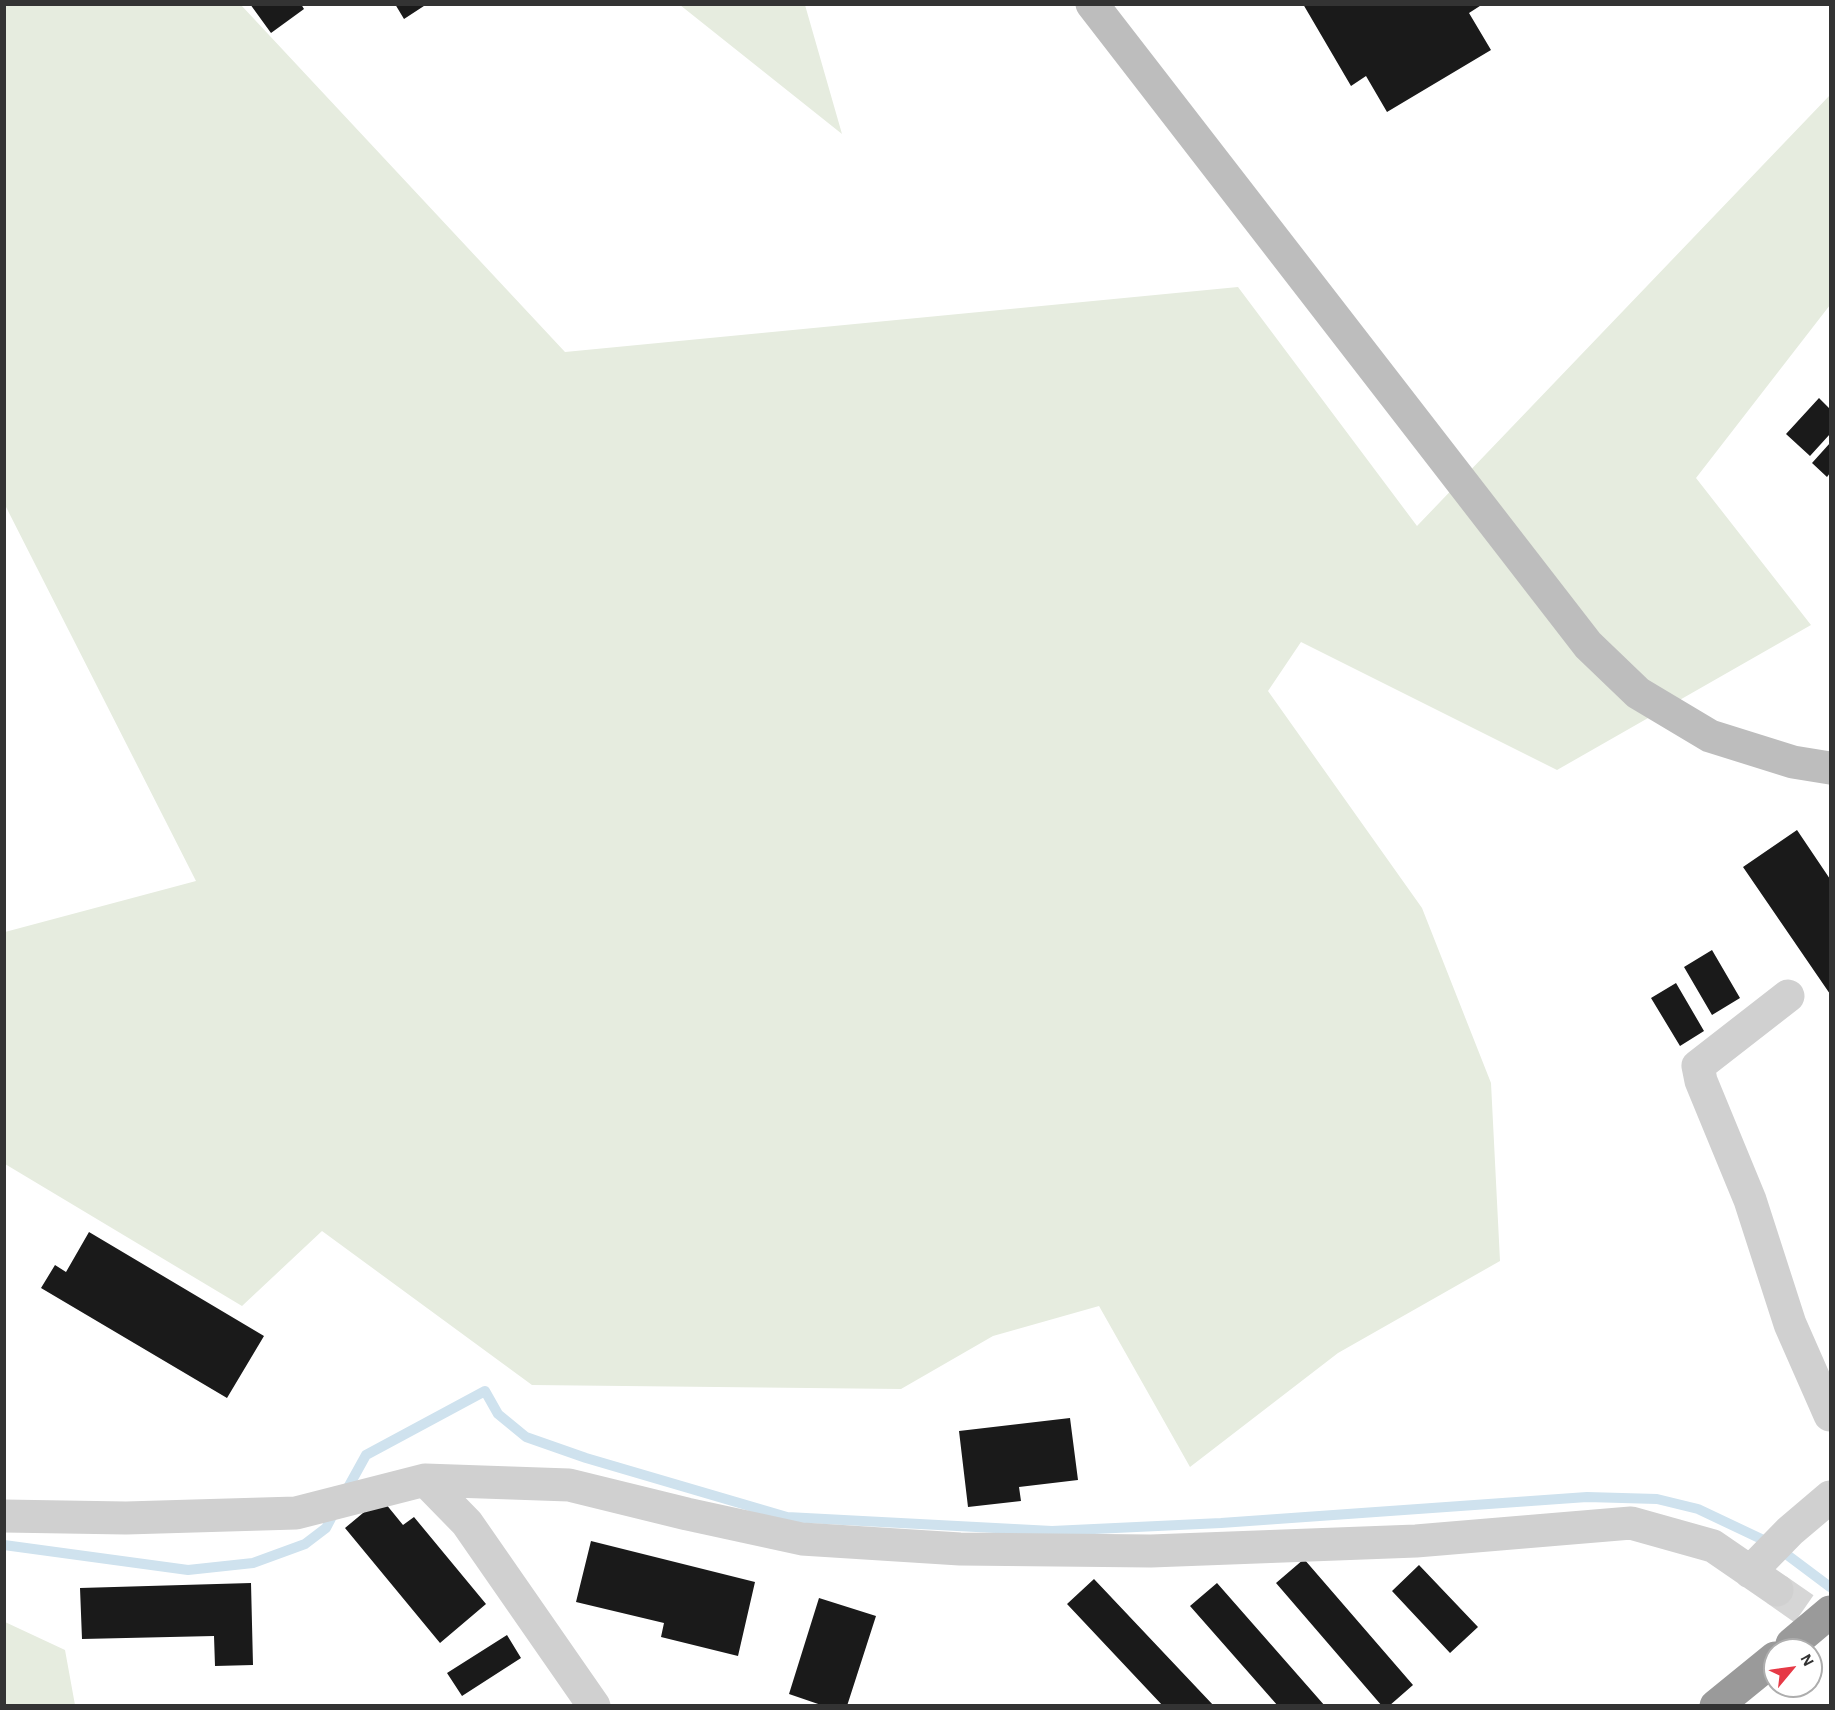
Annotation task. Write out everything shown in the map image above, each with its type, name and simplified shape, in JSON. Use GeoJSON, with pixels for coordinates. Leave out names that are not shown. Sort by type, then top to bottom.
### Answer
{"type":"FeatureCollection","features":[{"type":"Feature","properties":{"kind":"highway"},"geometry":{"type":"LineString","coordinates":[[1799,1638],[1830,1612]]}},
{"type":"Feature","properties":{"kind":"highway"},"geometry":{"type":"LineString","coordinates":[[1716,1706],[1763,1667]]}},
{"type":"Feature","properties":{"kind":"street"},"geometry":{"type":"LineString","coordinates":[[1092,4],[1588,645],[1638,693],[1710,736],[1793,762],[1830,768]]}},
{"type":"Feature","properties":{"kind":"street"},"geometry":{"type":"LineString","coordinates":[[1788,996],[1698,1066],[1701,1081],[1750,1200],[1790,1324],[1830,1415]]}},
{"type":"Feature","properties":{"kind":"street"},"geometry":{"type":"LineString","coordinates":[[425,1480],[467,1523],[594,1706]]}},
{"type":"Feature","properties":{"kind":"street"},"geometry":{"type":"LineString","coordinates":[[4,1516],[296,1514],[425,1480],[569,1485],[802,1539],[960,1549],[1185,1550],[1416,1541],[1631,1523],[1713,1546],[1777,1590]]}},
{"type":"Feature","properties":{"kind":"street"},"geometry":{"type":"LineString","coordinates":[[1750,1572],[1790,1531],[1830,1497]]}},
{"type":"Feature","properties":{"kind":"shaded area"},"geometry":{"type":"Polygon","coordinates":[[[5,5],[241,5],[565,352],[1238,287],[1417,526],[1830,95],[1830,305],[1696,478],[1811,625],[1557,770],[1301,642],[1268,691],[1422,908],[1491,1083],[1500,1261],[1338,1353],[1190,1467],[1099,1306],[993,1336],[901,1389],[532,1385],[322,1231],[242,1306],[5,1164],[5,932],[196,881],[5,505],[5,5]]]}},
{"type":"Feature","properties":{"kind":"shaded area"},"geometry":{"type":"Polygon","coordinates":[[[680,5],[805,5],[842,134],[680,5]]]}},
{"type":"Feature","properties":{"kind":"shaded area"},"geometry":{"type":"Polygon","coordinates":[[[5,1622],[65,1650],[75,1705],[5,1705],[5,1622]]]}},
{"type":"Feature","properties":{"kind":"building"},"geometry":{"type":"Polygon","coordinates":[[[250,4],[301,4],[304,9],[271,33],[250,4]]]}},
{"type":"Feature","properties":{"kind":"building"},"geometry":{"type":"Polygon","coordinates":[[[395,4],[427,4],[404,19],[395,4]]]}},
{"type":"Feature","properties":{"kind":"building"},"geometry":{"type":"Polygon","coordinates":[[[1303,4],[1483,4],[1469,13],[1491,50],[1387,112],[1366,76],[1351,86],[1303,4]]]}},
{"type":"Feature","properties":{"kind":"building"},"geometry":{"type":"Polygon","coordinates":[[[1819,398],[1830,409],[1830,434],[1810,456],[1786,434],[1819,398]]]}},
{"type":"Feature","properties":{"kind":"building"},"geometry":{"type":"Polygon","coordinates":[[[1830,443],[1830,473],[1827,477],[1812,463],[1830,443]]]}},
{"type":"Feature","properties":{"kind":"building"},"geometry":{"type":"Polygon","coordinates":[[[1797,830],[1830,879],[1830,994],[1743,867],[1797,830]]]}},
{"type":"Feature","properties":{"kind":"building"},"geometry":{"type":"Polygon","coordinates":[[[1712,950],[1740,998],[1712,1015],[1684,967],[1712,950]]]}},
{"type":"Feature","properties":{"kind":"building"},"geometry":{"type":"Polygon","coordinates":[[[1676,983],[1704,1031],[1680,1046],[1651,998],[1676,983]]]}},
{"type":"Feature","properties":{"kind":"building"},"geometry":{"type":"Polygon","coordinates":[[[89,1232],[264,1336],[227,1398],[41,1288],[55,1265],[66,1272],[89,1232]]]}},
{"type":"Feature","properties":{"kind":"building"},"geometry":{"type":"Polygon","coordinates":[[[1070,1418],[1078,1480],[1019,1487],[1021,1501],[968,1507],[959,1431],[1070,1418]]]}},
{"type":"Feature","properties":{"kind":"building"},"geometry":{"type":"Polygon","coordinates":[[[381,1498],[403,1525],[414,1517],[486,1604],[440,1643],[345,1528],[381,1498]]]}},
{"type":"Feature","properties":{"kind":"building"},"geometry":{"type":"Polygon","coordinates":[[[591,1541],[755,1582],[738,1656],[661,1637],[664,1623],[576,1602],[591,1541]]]}},
{"type":"Feature","properties":{"kind":"building"},"geometry":{"type":"Polygon","coordinates":[[[1304,1559],[1413,1685],[1389,1706],[1382,1706],[1276,1583],[1304,1559]]]}},
{"type":"Feature","properties":{"kind":"building"},"geometry":{"type":"Polygon","coordinates":[[[1419,1565],[1478,1627],[1450,1653],[1392,1591],[1419,1565]]]}},
{"type":"Feature","properties":{"kind":"building"},"geometry":{"type":"Polygon","coordinates":[[[1094,1579],[1214,1706],[1163,1706],[1067,1604],[1094,1579]]]}},
{"type":"Feature","properties":{"kind":"building"},"geometry":{"type":"Polygon","coordinates":[[[251,1583],[253,1665],[215,1666],[214,1636],[82,1639],[80,1588],[251,1583]]]}},
{"type":"Feature","properties":{"kind":"building"},"geometry":{"type":"Polygon","coordinates":[[[1217,1583],[1325,1706],[1278,1706],[1190,1606],[1217,1583]]]}},
{"type":"Feature","properties":{"kind":"building"},"geometry":{"type":"Polygon","coordinates":[[[819,1598],[876,1616],[847,1706],[824,1706],[789,1694],[819,1598]]]}},
{"type":"Feature","properties":{"kind":"building"},"geometry":{"type":"Polygon","coordinates":[[[507,1635],[521,1658],[462,1696],[447,1673],[507,1635]]]}},
{"type":"Feature","properties":{"kind":"waterway"},"geometry":{"type":"LineString","coordinates":[[345,1493],[366,1455],[485,1391],[498,1414],[526,1437],[586,1458],[787,1517],[1052,1531],[1221,1523],[1587,1497],[1657,1499],[1698,1509],[1774,1545],[1830,1587]]}},
{"type":"Feature","properties":{"kind":"waterway"},"geometry":{"type":"LineString","coordinates":[[4,1545],[188,1570],[253,1563],[305,1544],[326,1528],[336,1509]]}},
{"type":"Feature","properties":{"kind":"tunnel"},"geometry":{"type":"LineString","coordinates":[[1777,1590],[1830,1627]]}}]}
